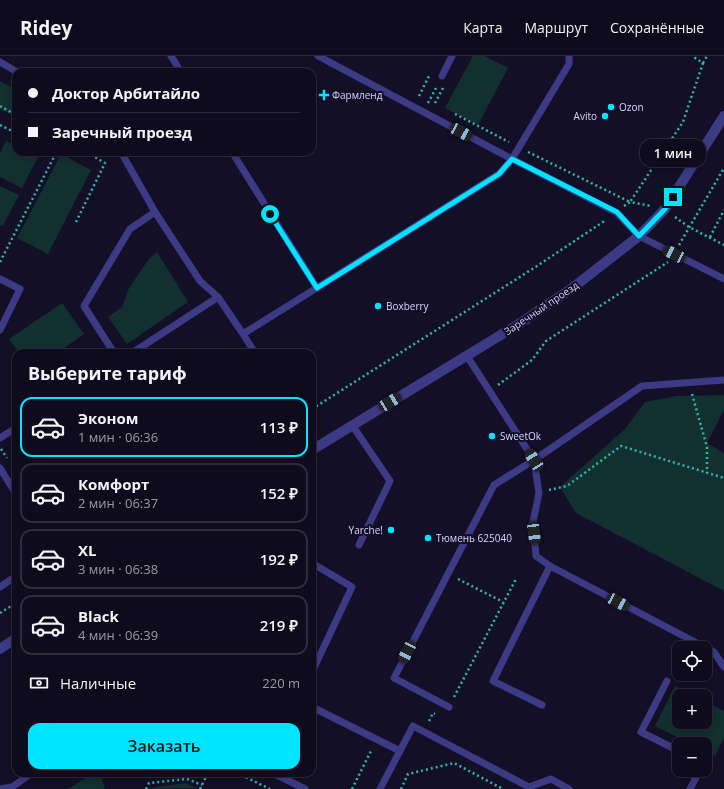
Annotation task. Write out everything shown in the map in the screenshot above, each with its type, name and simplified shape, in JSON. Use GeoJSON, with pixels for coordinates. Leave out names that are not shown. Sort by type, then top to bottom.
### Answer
{"type":"FeatureCollection","features":[{"type":"Feature","properties":{"kind":"street","name":"Заречный проезд"},"geometry":{"type":"LineString","coordinates":[[316,445],[522,322],[571,289],[639,236],[665,209],[724,116]]}},
{"type":"Feature","properties":{"kind":"street"},"geometry":{"type":"LineString","coordinates":[[0,649],[12,641]]}},
{"type":"Feature","properties":{"kind":"lane"},"geometry":{"type":"LineString","coordinates":[[171,56],[178,68]]}},
{"type":"Feature","properties":{"kind":"lane"},"geometry":{"type":"LineString","coordinates":[[318,56],[512,159],[617,212],[639,236],[724,279]]}},
{"type":"Feature","properties":{"kind":"lane"},"geometry":{"type":"LineString","coordinates":[[442,76],[452,56]]}},
{"type":"Feature","properties":{"kind":"lane"},"geometry":{"type":"LineString","coordinates":[[243,334],[499,174],[512,159],[569,64],[569,56]]}},
{"type":"Feature","properties":{"kind":"lane"},"geometry":{"type":"LineString","coordinates":[[0,62],[12,69]]}},
{"type":"Feature","properties":{"kind":"lane"},"geometry":{"type":"LineString","coordinates":[[123,156],[155,212],[200,281],[218,297],[252,349]]}},
{"type":"Feature","properties":{"kind":"lane"},"geometry":{"type":"LineString","coordinates":[[234,156],[317,288]]}},
{"type":"Feature","properties":{"kind":"lane"},"geometry":{"type":"LineString","coordinates":[[111,349],[84,306],[130,228],[155,212]]}},
{"type":"Feature","properties":{"kind":"lane"},"geometry":{"type":"LineString","coordinates":[[0,279],[20,289],[0,330]]}},
{"type":"Feature","properties":{"kind":"lane"},"geometry":{"type":"LineString","coordinates":[[138,349],[218,297]]}},
{"type":"Feature","properties":{"kind":"lane"},"geometry":{"type":"LineString","coordinates":[[467,356],[534,460],[539,493],[533,522],[536,556],[550,566],[714,652],[724,667]]}},
{"type":"Feature","properties":{"kind":"lane"},"geometry":{"type":"LineString","coordinates":[[449,707],[394,678],[494,485],[534,460],[642,386],[724,380]]}},
{"type":"Feature","properties":{"kind":"lane"},"geometry":{"type":"LineString","coordinates":[[352,425],[390,481],[359,545]]}},
{"type":"Feature","properties":{"kind":"lane"},"geometry":{"type":"LineString","coordinates":[[0,438],[12,430]]}},
{"type":"Feature","properties":{"kind":"lane"},"geometry":{"type":"LineString","coordinates":[[0,468],[12,488]]}},
{"type":"Feature","properties":{"kind":"lane"},"geometry":{"type":"LineString","coordinates":[[316,565],[352,586],[316,663]]}},
{"type":"Feature","properties":{"kind":"lane"},"geometry":{"type":"LineString","coordinates":[[542,705],[493,681],[550,566]]}},
{"type":"Feature","properties":{"kind":"lane"},"geometry":{"type":"LineString","coordinates":[[0,587],[12,579]]}},
{"type":"Feature","properties":{"kind":"lane"},"geometry":{"type":"LineString","coordinates":[[667,681],[641,732],[672,748]]}},
{"type":"Feature","properties":{"kind":"lane"},"geometry":{"type":"LineString","coordinates":[[316,708],[400,751]]}},
{"type":"Feature","properties":{"kind":"lane"},"geometry":{"type":"LineString","coordinates":[[380,789],[413,726],[529,787],[551,779],[570,789]]}},
{"type":"Feature","properties":{"kind":"lane"},"geometry":{"type":"LineString","coordinates":[[0,788],[12,787],[26,777]]}},
{"type":"Feature","properties":{"kind":"lane"},"geometry":{"type":"LineString","coordinates":[[282,777],[306,789]]}},
{"type":"Feature","properties":{"kind":"lane"},"geometry":{"type":"LineString","coordinates":[[690,789],[696,777]]}},
{"type":"Feature","properties":{"kind":"path"},"geometry":{"type":"LineString","coordinates":[[692,56],[703,63]]}},
{"type":"Feature","properties":{"kind":"path"},"geometry":{"type":"LineString","coordinates":[[316,406],[524,274],[630,202],[683,122],[703,63],[707,56]]}},
{"type":"Feature","properties":{"kind":"path"},"geometry":{"type":"LineString","coordinates":[[423,112],[442,76]]}},
{"type":"Feature","properties":{"kind":"path"},"geometry":{"type":"LineString","coordinates":[[435,103],[442,107]]}},
{"type":"Feature","properties":{"kind":"path"},"geometry":{"type":"LineString","coordinates":[[0,106],[12,112]]}},
{"type":"Feature","properties":{"kind":"path"},"geometry":{"type":"LineString","coordinates":[[449,111],[630,202],[665,209],[690,227],[724,245]]}},
{"type":"Feature","properties":{"kind":"path"},"geometry":{"type":"LineString","coordinates":[[0,125],[12,131]]}},
{"type":"Feature","properties":{"kind":"path"},"geometry":{"type":"LineString","coordinates":[[0,262],[54,156]]}},
{"type":"Feature","properties":{"kind":"path"},"geometry":{"type":"LineString","coordinates":[[76,222],[105,163],[93,156]]}},
{"type":"Feature","properties":{"kind":"path"},"geometry":{"type":"LineString","coordinates":[[490,392],[532,360],[546,341],[667,264],[724,168]]}},
{"type":"Feature","properties":{"kind":"path"},"geometry":{"type":"LineString","coordinates":[[710,237],[724,210]]}},
{"type":"Feature","properties":{"kind":"path"},"geometry":{"type":"LineString","coordinates":[[688,383],[708,447],[707,473]]}},
{"type":"Feature","properties":{"kind":"path"},"geometry":{"type":"LineString","coordinates":[[539,493],[567,486],[621,446],[724,478]]}},
{"type":"Feature","properties":{"kind":"path"},"geometry":{"type":"LineString","coordinates":[[448,574],[503,602]]}},
{"type":"Feature","properties":{"kind":"path"},"geometry":{"type":"LineString","coordinates":[[424,732],[433,713],[443,718],[516,579]]}},
{"type":"Feature","properties":{"kind":"path"},"geometry":{"type":"LineString","coordinates":[[0,614],[12,606]]}},
{"type":"Feature","properties":{"kind":"path"},"geometry":{"type":"LineString","coordinates":[[352,789],[374,746]]}},
{"type":"Feature","properties":{"kind":"path"},"geometry":{"type":"LineString","coordinates":[[401,789],[408,774],[454,763],[503,789]]}},
{"type":"Feature","properties":{"kind":"path"},"geometry":{"type":"LineString","coordinates":[[200,789],[206,777]]}},
{"type":"Feature","properties":{"kind":"path"},"geometry":{"type":"LineString","coordinates":[[245,777],[270,789]]}},
{"type":"Feature","properties":{"kind":"path"},"geometry":{"type":"LineString","coordinates":[[146,789],[149,784],[187,779],[202,785]]}},
{"type":"Feature","properties":{"kind":"green space"},"geometry":{"type":"Polygon","coordinates":[[[473,56],[485,56],[508,68],[478,125],[445,108],[473,56]]]}},
{"type":"Feature","properties":{"kind":"green space"},"geometry":{"type":"Polygon","coordinates":[[[0,81],[12,88],[12,115],[0,109],[0,81]]]}},
{"type":"Feature","properties":{"kind":"green space"},"geometry":{"type":"Polygon","coordinates":[[[6,141],[12,144],[12,156],[38,157],[22,188],[0,177],[0,153],[6,141]]]}},
{"type":"Feature","properties":{"kind":"green space"},"geometry":{"type":"Polygon","coordinates":[[[60,156],[65,156],[91,170],[48,254],[17,238],[60,156]]]}},
{"type":"Feature","properties":{"kind":"green space"},"geometry":{"type":"Polygon","coordinates":[[[0,186],[19,195],[3,226],[0,225],[0,186]]]}},
{"type":"Feature","properties":{"kind":"green space"},"geometry":{"type":"Polygon","coordinates":[[[157,252],[188,302],[127,344],[108,317],[122,307],[129,288],[149,259],[157,252]]]}},
{"type":"Feature","properties":{"kind":"green space"},"geometry":{"type":"Polygon","coordinates":[[[62,303],[84,334],[63,349],[16,349],[9,339],[62,303]]]}},
{"type":"Feature","properties":{"kind":"green space"},"geometry":{"type":"Polygon","coordinates":[[[724,395],[724,410],[707,443],[724,453],[724,591],[576,513],[560,487],[625,429],[645,402],[677,396],[724,395]]]}},
{"type":"Feature","properties":{"kind":"green space"},"geometry":{"type":"Polygon","coordinates":[[[675,686],[681,689],[674,689],[675,686]]]}},
{"type":"Feature","properties":{"kind":"green space"},"geometry":{"type":"Polygon","coordinates":[[[672,692],[672,729],[712,729],[712,705],[724,711],[724,738],[715,756],[712,754],[712,737],[677,737],[655,726],[672,692]]]}},
{"type":"Feature","properties":{"kind":"green space"},"geometry":{"type":"Polygon","coordinates":[[[88,777],[101,777],[105,789],[68,789],[88,777]]]}},
{"type":"Feature","properties":{"kind":"green space"},"geometry":{"type":"Polygon","coordinates":[[[185,783],[197,788],[150,789],[150,788],[185,783]]]}},
{"type":"Feature","properties":{"kind":"place","name":"Фармленд"},"geometry":{"type":"Point","coordinates":[324,95]}},
{"type":"Feature","properties":{"kind":"place","name":"Ozon"},"geometry":{"type":"Point","coordinates":[611,107]}},
{"type":"Feature","properties":{"kind":"place","name":"Avito"},"geometry":{"type":"Point","coordinates":[605,116]}},
{"type":"Feature","properties":{"kind":"place","name":"Boxberry"},"geometry":{"type":"Point","coordinates":[378,306]}},
{"type":"Feature","properties":{"kind":"place","name":"SweetOk"},"geometry":{"type":"Point","coordinates":[492,436]}},
{"type":"Feature","properties":{"kind":"place","name":"Yarche!"},"geometry":{"type":"Point","coordinates":[391,530]}},
{"type":"Feature","properties":{"kind":"place","name":"Тюмень 625040"},"geometry":{"type":"Point","coordinates":[428,538]}},
{"type":"Feature","properties":{"kind":"route"},"geometry":{"type":"LineString","coordinates":[[270,214],[317,288],[499,174],[512,159],[617,212],[639,236],[665,209],[673,197]]}}]}
